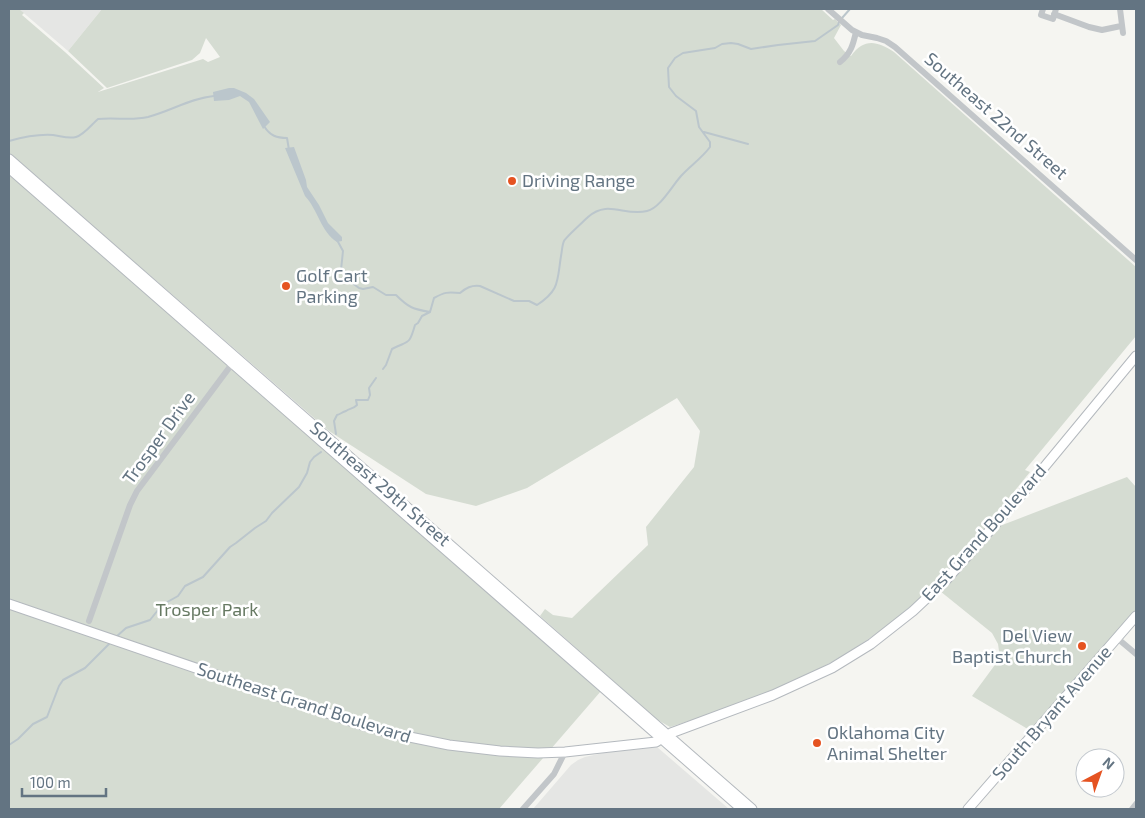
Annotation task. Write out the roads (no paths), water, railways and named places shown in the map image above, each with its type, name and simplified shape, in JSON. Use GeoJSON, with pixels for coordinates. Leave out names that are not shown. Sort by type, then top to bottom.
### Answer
{"type":"FeatureCollection","features":[{"type":"Feature","properties":{"kind":"street","name":"Southeast 22nd Street"},"geometry":{"type":"LineString","coordinates":[[828,9],[852,30],[862,35],[886,41],[894,47],[1136,260]]}},
{"type":"Feature","properties":{"kind":"street"},"geometry":{"type":"LineString","coordinates":[[1043,9],[1041,16],[1053,19],[1055,11],[1089,27],[1102,30],[1122,29],[1120,9]]}},
{"type":"Feature","properties":{"kind":"street"},"geometry":{"type":"LineString","coordinates":[[840,62],[847,56],[852,47],[856,32]]}},
{"type":"Feature","properties":{"kind":"street","name":"Southeast 29th Street"},"geometry":{"type":"LineString","coordinates":[[9,159],[322,438],[748,809]]}},
{"type":"Feature","properties":{"kind":"street","name":"Southeast 29th Street"},"geometry":{"type":"LineString","coordinates":[[9,168],[235,361]]}},
{"type":"Feature","properties":{"kind":"street","name":"East Grand Boulevard"},"geometry":{"type":"LineString","coordinates":[[664,737],[773,694],[832,668],[871,644],[913,611],[946,580],[1022,494],[1136,356]]}},
{"type":"Feature","properties":{"kind":"street","name":"Trosper Drive"},"geometry":{"type":"LineString","coordinates":[[89,621],[130,505],[137,491],[235,361]]}},
{"type":"Feature","properties":{"kind":"street","name":"Southeast Grand Boulevard"},"geometry":{"type":"LineString","coordinates":[[9,604],[359,724],[442,744],[484,750],[538,753],[565,752],[656,742],[664,737]]}},
{"type":"Feature","properties":{"kind":"street","name":"South Bryant Avenue"},"geometry":{"type":"LineString","coordinates":[[968,809],[1136,616]]}},
{"type":"Feature","properties":{"kind":"street"},"geometry":{"type":"LineString","coordinates":[[1117,638],[1136,654]]}},
{"type":"Feature","properties":{"kind":"street"},"geometry":{"type":"LineString","coordinates":[[523,809],[554,774],[565,752]]}},
{"type":"Feature","properties":{"kind":"street"},"geometry":{"type":"LineString","coordinates":[[1132,809],[1136,804]]}},
{"type":"Feature","properties":{"kind":"waterway"},"geometry":{"type":"LineString","coordinates":[[842,18],[850,9]]}},
{"type":"Feature","properties":{"kind":"waterway"},"geometry":{"type":"LineString","coordinates":[[430,312],[434,298],[446,293],[460,293],[474,286],[480,286],[514,301],[529,301],[537,305],[550,295],[554,289],[564,241],[588,217],[603,209],[639,212],[647,211],[657,206],[681,176],[710,147],[710,142],[699,127],[696,111],[676,96],[669,87],[668,68],[675,58],[683,53],[715,48],[722,44],[738,44],[751,49],[815,41],[838,25],[839,22]]}},
{"type":"Feature","properties":{"kind":"waterway"},"geometry":{"type":"LineString","coordinates":[[9,141],[42,135],[67,138],[76,137],[85,132],[98,119],[148,117],[197,99],[214,96]]}},
{"type":"Feature","properties":{"kind":"waterway"},"geometry":{"type":"LineString","coordinates":[[264,126],[274,136],[287,138],[289,150]]}},
{"type":"Feature","properties":{"kind":"waterway"},"geometry":{"type":"LineString","coordinates":[[704,132],[748,144]]}},
{"type":"Feature","properties":{"kind":"waterway"},"geometry":{"type":"LineString","coordinates":[[337,240],[343,251],[341,270],[351,282],[359,288],[373,287],[386,295],[396,295],[404,303],[419,310],[430,312]]}},
{"type":"Feature","properties":{"kind":"waterway"},"geometry":{"type":"LineString","coordinates":[[383,369],[392,349],[408,342],[415,325],[422,316],[430,312]]}},
{"type":"Feature","properties":{"kind":"waterway"},"geometry":{"type":"LineString","coordinates":[[336,434],[334,421],[337,415],[356,406],[356,400],[368,400],[370,395],[369,388],[376,378]]}},
{"type":"Feature","properties":{"kind":"waterway"},"geometry":{"type":"LineString","coordinates":[[116,637],[126,628],[150,620],[162,605],[178,596],[185,586],[203,577],[230,547],[266,521],[299,487],[307,473],[310,462],[321,452]]}},
{"type":"Feature","properties":{"kind":"waterway"},"geometry":{"type":"LineString","coordinates":[[9,745],[33,724],[47,717],[63,680],[85,668],[111,642]]}},
{"type":"Feature","properties":{"kind":"place","name":"Driving Range"},"geometry":{"type":"Point","coordinates":[512,181]}},
{"type":"Feature","properties":{"kind":"place","name":"Golf Cart Parking"},"geometry":{"type":"Point","coordinates":[286,286]}},
{"type":"Feature","properties":{"kind":"place","name":"Del View Baptist Church"},"geometry":{"type":"Point","coordinates":[1082,646]}},
{"type":"Feature","properties":{"kind":"place","name":"Oklahoma City Animal Shelter"},"geometry":{"type":"Point","coordinates":[817,743]}},
{"type":"Feature","properties":{"kind":"park label","name":"Trosper Park"},"geometry":{"type":"Point","coordinates":[207,610]}}]}
